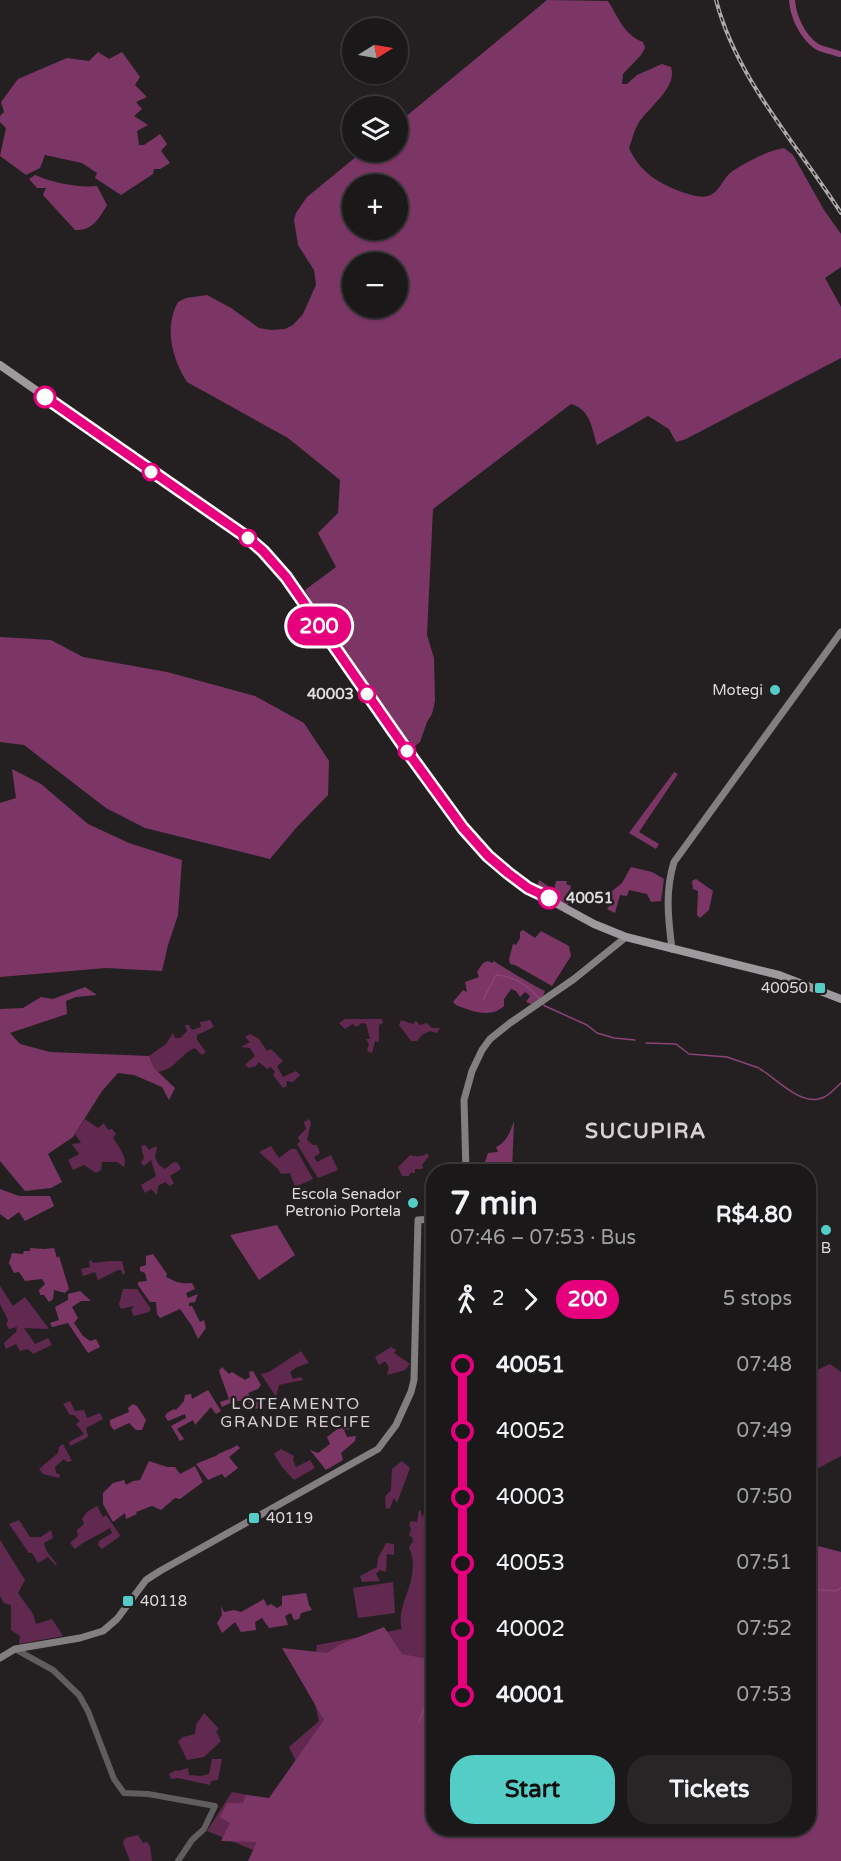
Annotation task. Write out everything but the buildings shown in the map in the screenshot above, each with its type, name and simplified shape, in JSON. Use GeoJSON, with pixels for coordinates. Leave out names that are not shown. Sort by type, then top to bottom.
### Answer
{"type":"FeatureCollection","features":[{"type":"Feature","properties":{"kind":"main road"},"geometry":{"type":"LineString","coordinates":[[0,365],[248,538],[263,551],[286,577],[455,818],[488,856],[528,888],[594,924],[626,937],[779,975],[841,999]]}},
{"type":"Feature","properties":{"kind":"main road"},"geometry":{"type":"LineString","coordinates":[[672,949],[667,907],[669,879],[674,862],[841,632]]}},
{"type":"Feature","properties":{"kind":"main road"},"geometry":{"type":"LineString","coordinates":[[466,1164],[464,1106],[472,1071],[490,1040],[626,937]]}},
{"type":"Feature","properties":{"kind":"main road"},"geometry":{"type":"LineString","coordinates":[[0,1658],[15,1649],[80,1638],[103,1631],[117,1619],[146,1580],[378,1449],[396,1425],[414,1380],[418,1220],[426,1220]]}},
{"type":"Feature","properties":{"kind":"street"},"geometry":{"type":"LineString","coordinates":[[15,1649],[53,1670],[79,1695],[88,1711],[114,1779],[124,1793],[148,1794],[215,1806],[204,1829],[192,1840],[178,1861]]}},
{"type":"Feature","properties":{"kind":"shaded area"},"geometry":{"type":"Polygon","coordinates":[[[547,0],[608,1],[626,30],[643,42],[645,48],[623,74],[622,84],[627,84],[637,75],[662,64],[671,67],[672,75],[666,91],[641,119],[634,131],[629,148],[645,171],[676,190],[705,197],[715,192],[730,173],[741,166],[763,154],[784,148],[793,155],[824,210],[841,234],[841,267],[825,278],[841,307],[841,358],[686,439],[676,442],[669,429],[648,416],[597,445],[592,426],[586,415],[577,406],[571,404],[433,509],[427,635],[434,658],[435,701],[420,742],[411,749],[331,634],[334,627],[342,626],[339,613],[326,628],[305,590],[336,567],[318,533],[338,513],[340,480],[288,438],[187,382],[177,363],[172,343],[171,322],[174,312],[178,302],[186,298],[207,295],[231,308],[259,328],[285,329],[293,325],[303,314],[316,285],[314,270],[298,245],[294,220],[307,197],[350,162],[408,162],[408,115],[547,0]]]}},
{"type":"Feature","properties":{"kind":"shaded area"},"geometry":{"type":"Polygon","coordinates":[[[98,52],[109,59],[122,52],[140,77],[135,85],[147,97],[136,102],[142,109],[134,116],[148,125],[137,131],[139,145],[144,145],[160,134],[167,144],[161,151],[170,163],[160,169],[154,169],[153,174],[121,195],[95,178],[97,173],[82,163],[45,155],[40,168],[26,175],[0,156],[6,128],[0,122],[0,116],[4,112],[1,102],[18,79],[67,58],[89,61],[98,52]]]}},
{"type":"Feature","properties":{"kind":"shaded area"},"geometry":{"type":"Polygon","coordinates":[[[35,175],[66,184],[97,186],[107,205],[98,219],[90,226],[75,230],[43,195],[46,188],[37,188],[29,179],[35,175]]]}},
{"type":"Feature","properties":{"kind":"shaded area"},"geometry":{"type":"Polygon","coordinates":[[[0,637],[51,640],[83,657],[167,672],[255,696],[304,723],[329,761],[328,795],[270,859],[145,828],[106,808],[24,745],[0,742],[0,637]]]}},
{"type":"Feature","properties":{"kind":"shaded area"},"geometry":{"type":"Polygon","coordinates":[[[12,769],[41,784],[88,824],[129,843],[182,860],[178,915],[162,971],[106,968],[0,977],[0,803],[16,798],[12,769]]]}},
{"type":"Feature","properties":{"kind":"shaded area"},"geometry":{"type":"Polygon","coordinates":[[[674,772],[678,774],[639,832],[659,844],[656,849],[629,833],[674,772]]]}},
{"type":"Feature","properties":{"kind":"shaded area"},"geometry":{"type":"Polygon","coordinates":[[[631,867],[652,872],[664,879],[661,901],[651,902],[647,894],[629,890],[627,896],[620,895],[615,913],[607,909],[614,900],[606,896],[622,883],[631,867]]]}},
{"type":"Feature","properties":{"kind":"shaded area"},"geometry":{"type":"Polygon","coordinates":[[[696,879],[713,891],[709,910],[700,918],[697,915],[698,891],[693,889],[692,881],[696,879]]]}},
{"type":"Feature","properties":{"kind":"shaded area"},"geometry":{"type":"Polygon","coordinates":[[[539,880],[554,890],[556,881],[567,881],[566,884],[571,886],[572,894],[567,906],[537,888],[539,880]]]}},
{"type":"Feature","properties":{"kind":"shaded area"},"geometry":{"type":"Polygon","coordinates":[[[523,930],[535,938],[541,931],[569,946],[571,956],[552,986],[510,964],[513,944],[516,945],[520,932],[523,930]]]}},
{"type":"Feature","properties":{"kind":"shaded area"},"geometry":{"type":"Polygon","coordinates":[[[488,961],[492,963],[494,961],[545,991],[543,996],[531,1004],[526,1002],[530,996],[525,992],[520,997],[516,991],[511,989],[504,999],[504,1006],[487,1013],[456,1005],[453,1002],[463,990],[467,992],[465,982],[479,977],[477,972],[483,963],[488,961]]]}},
{"type":"Feature","properties":{"kind":"shaded area"},"geometry":{"type":"Polygon","coordinates":[[[85,987],[97,995],[76,997],[66,1001],[67,1014],[10,1033],[20,1044],[50,1052],[149,1056],[154,1068],[175,1088],[169,1100],[162,1087],[134,1075],[118,1073],[102,1091],[73,1137],[48,1154],[62,1182],[51,1188],[25,1191],[0,1161],[0,1009],[23,1008],[41,997],[53,999],[85,987]]]}},
{"type":"Feature","properties":{"kind":"shaded area"},"geometry":{"type":"Polygon","coordinates":[[[345,1019],[382,1019],[383,1023],[379,1025],[379,1042],[375,1041],[372,1053],[367,1051],[369,1044],[366,1039],[370,1039],[366,1024],[362,1023],[356,1027],[353,1024],[345,1029],[339,1023],[345,1019]]]}},
{"type":"Feature","properties":{"kind":"shaded area"},"geometry":{"type":"Polygon","coordinates":[[[210,1020],[214,1027],[197,1035],[197,1040],[206,1052],[202,1055],[195,1048],[167,1069],[158,1072],[154,1068],[149,1056],[166,1044],[173,1033],[175,1038],[180,1038],[187,1031],[185,1025],[189,1025],[192,1030],[201,1027],[200,1022],[210,1020]]]}},
{"type":"Feature","properties":{"kind":"shaded area"},"geometry":{"type":"Polygon","coordinates":[[[401,1020],[413,1024],[416,1021],[420,1025],[427,1023],[432,1028],[440,1028],[437,1033],[430,1031],[417,1041],[411,1041],[399,1025],[401,1020]]]}},
{"type":"Feature","properties":{"kind":"shaded area"},"geometry":{"type":"Polygon","coordinates":[[[250,1034],[259,1039],[267,1051],[271,1049],[283,1061],[277,1066],[283,1077],[296,1071],[300,1075],[293,1082],[286,1081],[287,1086],[283,1088],[273,1075],[275,1072],[271,1067],[267,1069],[259,1062],[256,1066],[249,1068],[245,1065],[255,1056],[250,1048],[241,1047],[250,1042],[245,1037],[250,1034]]]}},
{"type":"Feature","properties":{"kind":"shaded area"},"geometry":{"type":"Polygon","coordinates":[[[85,1119],[98,1128],[104,1123],[108,1130],[112,1129],[116,1134],[113,1138],[124,1156],[124,1167],[117,1162],[102,1162],[101,1170],[96,1173],[84,1165],[73,1170],[68,1160],[79,1154],[72,1144],[81,1143],[75,1134],[85,1119]]]}},
{"type":"Feature","properties":{"kind":"shaded area"},"geometry":{"type":"Polygon","coordinates":[[[309,1119],[311,1123],[307,1140],[317,1145],[320,1153],[314,1157],[317,1162],[331,1155],[338,1170],[318,1178],[297,1144],[300,1142],[298,1137],[306,1129],[304,1122],[309,1119]]]}},
{"type":"Feature","properties":{"kind":"shaded area"},"geometry":{"type":"Polygon","coordinates":[[[514,1121],[512,1164],[485,1164],[488,1153],[498,1152],[496,1147],[509,1133],[514,1121]]]}},
{"type":"Feature","properties":{"kind":"shaded area"},"geometry":{"type":"Polygon","coordinates":[[[145,1145],[149,1150],[156,1146],[155,1157],[158,1164],[165,1169],[174,1162],[178,1163],[181,1169],[170,1176],[174,1183],[170,1186],[165,1182],[158,1186],[157,1195],[151,1189],[145,1193],[141,1185],[156,1176],[151,1160],[144,1166],[141,1163],[144,1158],[141,1146],[145,1145]]]}},
{"type":"Feature","properties":{"kind":"shaded area"},"geometry":{"type":"Polygon","coordinates":[[[271,1146],[279,1158],[291,1149],[296,1149],[313,1179],[295,1187],[290,1173],[281,1174],[259,1152],[271,1146]]]}},
{"type":"Feature","properties":{"kind":"shaded area"},"geometry":{"type":"Polygon","coordinates":[[[427,1153],[429,1156],[422,1165],[423,1169],[415,1169],[415,1173],[402,1176],[398,1167],[410,1155],[419,1156],[427,1153]]]}},
{"type":"Feature","properties":{"kind":"shaded area"},"geometry":{"type":"Polygon","coordinates":[[[0,1189],[19,1196],[50,1196],[54,1206],[25,1221],[19,1212],[8,1220],[0,1214],[0,1189]]]}},
{"type":"Feature","properties":{"kind":"shaded area"},"geometry":{"type":"Polygon","coordinates":[[[277,1225],[295,1255],[259,1280],[230,1235],[277,1225]]]}},
{"type":"Feature","properties":{"kind":"shaded area"},"geometry":{"type":"Polygon","coordinates":[[[30,1248],[54,1248],[57,1258],[59,1256],[69,1289],[65,1293],[54,1290],[53,1299],[49,1302],[44,1295],[40,1295],[39,1290],[45,1284],[42,1279],[25,1281],[19,1272],[14,1273],[9,1263],[12,1253],[23,1254],[24,1251],[30,1251],[30,1248]]]}},
{"type":"Feature","properties":{"kind":"shaded area"},"geometry":{"type":"Polygon","coordinates":[[[153,1254],[167,1274],[166,1277],[180,1283],[192,1283],[195,1289],[186,1293],[188,1298],[198,1294],[195,1302],[189,1303],[189,1306],[192,1306],[200,1322],[204,1320],[206,1328],[198,1339],[180,1309],[160,1318],[157,1314],[156,1302],[150,1302],[138,1285],[138,1282],[147,1281],[140,1267],[146,1265],[146,1256],[153,1254]]]}},
{"type":"Feature","properties":{"kind":"shaded area"},"geometry":{"type":"Polygon","coordinates":[[[89,1261],[93,1263],[122,1261],[125,1273],[123,1275],[121,1270],[118,1270],[98,1280],[95,1272],[83,1276],[81,1269],[90,1267],[89,1261]]]}},
{"type":"Feature","properties":{"kind":"shaded area"},"geometry":{"type":"Polygon","coordinates":[[[0,1286],[13,1306],[25,1297],[49,1329],[24,1328],[35,1344],[48,1338],[52,1345],[33,1354],[28,1349],[20,1351],[16,1344],[6,1349],[4,1343],[16,1332],[17,1327],[9,1329],[6,1324],[8,1320],[0,1304],[0,1286]]]}},
{"type":"Feature","properties":{"kind":"shaded area"},"geometry":{"type":"Polygon","coordinates":[[[123,1289],[137,1289],[151,1309],[149,1312],[134,1316],[131,1310],[134,1306],[121,1309],[119,1304],[123,1289]]]}},
{"type":"Feature","properties":{"kind":"shaded area"},"geometry":{"type":"Polygon","coordinates":[[[80,1291],[91,1301],[81,1301],[72,1307],[78,1318],[74,1323],[83,1336],[90,1341],[96,1339],[100,1347],[88,1353],[68,1323],[52,1327],[50,1323],[59,1320],[55,1307],[68,1300],[68,1294],[80,1291]]]}},
{"type":"Feature","properties":{"kind":"shaded area"},"geometry":{"type":"Polygon","coordinates":[[[391,1347],[396,1350],[394,1353],[410,1364],[405,1370],[387,1375],[389,1367],[385,1361],[379,1365],[375,1357],[391,1347]]]}},
{"type":"Feature","properties":{"kind":"shaded area"},"geometry":{"type":"Polygon","coordinates":[[[301,1351],[309,1363],[290,1372],[293,1379],[301,1377],[303,1380],[279,1385],[276,1397],[261,1374],[269,1372],[301,1351]]]}},
{"type":"Feature","properties":{"kind":"shaded area"},"geometry":{"type":"Polygon","coordinates":[[[830,1364],[841,1372],[841,1456],[816,1469],[816,1371],[830,1364]]]}},
{"type":"Feature","properties":{"kind":"shaded area"},"geometry":{"type":"Polygon","coordinates":[[[222,1367],[229,1374],[232,1372],[245,1380],[250,1377],[249,1372],[253,1371],[261,1385],[258,1389],[248,1393],[252,1399],[260,1398],[264,1405],[256,1409],[248,1402],[240,1401],[222,1407],[220,1402],[229,1399],[219,1371],[222,1367]]]}},
{"type":"Feature","properties":{"kind":"shaded area"},"geometry":{"type":"Polygon","coordinates":[[[208,1390],[221,1411],[216,1414],[211,1407],[195,1425],[193,1420],[177,1429],[184,1439],[180,1441],[171,1426],[186,1418],[185,1414],[168,1421],[165,1416],[174,1409],[176,1410],[184,1401],[185,1395],[191,1394],[192,1399],[208,1390]]]}},
{"type":"Feature","properties":{"kind":"shaded area"},"geometry":{"type":"Polygon","coordinates":[[[70,1401],[75,1411],[84,1410],[87,1418],[100,1413],[103,1419],[86,1428],[88,1437],[70,1446],[69,1442],[84,1434],[76,1424],[80,1421],[74,1415],[70,1415],[63,1404],[70,1401]]]}},
{"type":"Feature","properties":{"kind":"shaded area"},"geometry":{"type":"Polygon","coordinates":[[[133,1404],[137,1406],[146,1420],[142,1430],[136,1430],[129,1423],[114,1430],[110,1425],[110,1420],[129,1412],[128,1408],[133,1404]]]}},
{"type":"Feature","properties":{"kind":"shaded area"},"geometry":{"type":"Polygon","coordinates":[[[345,1423],[350,1429],[344,1430],[347,1437],[356,1436],[355,1441],[341,1453],[343,1460],[326,1470],[310,1450],[318,1453],[330,1444],[327,1437],[345,1423]]]}},
{"type":"Feature","properties":{"kind":"shaded area"},"geometry":{"type":"Polygon","coordinates":[[[63,1444],[72,1461],[67,1462],[64,1459],[55,1467],[56,1473],[60,1475],[59,1478],[43,1474],[39,1469],[58,1453],[59,1447],[63,1444]]]}},
{"type":"Feature","properties":{"kind":"shaded area"},"geometry":{"type":"Polygon","coordinates":[[[237,1445],[240,1448],[229,1457],[238,1468],[225,1478],[222,1474],[208,1480],[196,1464],[237,1445]]]}},
{"type":"Feature","properties":{"kind":"shaded area"},"geometry":{"type":"Polygon","coordinates":[[[281,1449],[294,1456],[296,1467],[310,1460],[315,1468],[294,1480],[274,1454],[281,1449]]]}},
{"type":"Feature","properties":{"kind":"shaded area"},"geometry":{"type":"Polygon","coordinates":[[[149,1461],[175,1467],[180,1474],[195,1466],[203,1482],[180,1499],[175,1498],[161,1510],[152,1506],[126,1519],[125,1513],[113,1522],[103,1504],[103,1493],[113,1483],[124,1480],[126,1485],[140,1480],[149,1461]]]}},
{"type":"Feature","properties":{"kind":"shaded area"},"geometry":{"type":"Polygon","coordinates":[[[402,1461],[410,1468],[397,1503],[394,1498],[390,1508],[386,1509],[385,1497],[391,1490],[392,1469],[402,1461]]]}},
{"type":"Feature","properties":{"kind":"shaded area"},"geometry":{"type":"Polygon","coordinates":[[[97,1506],[103,1517],[106,1515],[120,1535],[119,1537],[102,1549],[98,1545],[99,1541],[112,1533],[110,1528],[75,1549],[70,1543],[78,1536],[77,1530],[84,1524],[82,1519],[87,1512],[97,1506]]]}},
{"type":"Feature","properties":{"kind":"shaded area"},"geometry":{"type":"Polygon","coordinates":[[[419,1510],[422,1518],[426,1513],[426,1696],[280,1861],[207,1831],[232,1792],[277,1800],[297,1763],[289,1747],[319,1721],[311,1687],[317,1645],[402,1629],[402,1611],[413,1570],[409,1547],[413,1541],[409,1536],[411,1529],[409,1524],[411,1521],[417,1522],[419,1510]]]}},
{"type":"Feature","properties":{"kind":"shaded area"},"geometry":{"type":"Polygon","coordinates":[[[19,1520],[30,1537],[41,1537],[51,1530],[53,1538],[44,1543],[56,1566],[48,1557],[38,1563],[32,1553],[29,1553],[9,1524],[19,1520]]]}},
{"type":"Feature","properties":{"kind":"shaded area"},"geometry":{"type":"Polygon","coordinates":[[[0,1540],[25,1580],[18,1593],[33,1614],[36,1624],[52,1619],[63,1636],[19,1644],[20,1636],[11,1630],[11,1605],[4,1603],[0,1596],[0,1540]]]}},
{"type":"Feature","properties":{"kind":"shaded area"},"geometry":{"type":"Polygon","coordinates":[[[816,1540],[818,1546],[841,1552],[841,1861],[248,1861],[257,1842],[221,1841],[230,1823],[220,1817],[227,1803],[243,1803],[246,1795],[269,1798],[324,1720],[282,1648],[327,1653],[341,1644],[384,1627],[402,1654],[426,1659],[426,1836],[816,1836],[816,1540]]]}},
{"type":"Feature","properties":{"kind":"shaded area"},"geometry":{"type":"Polygon","coordinates":[[[386,1543],[394,1544],[394,1555],[387,1554],[386,1572],[380,1570],[376,1574],[380,1581],[362,1582],[360,1576],[377,1567],[378,1558],[386,1543]]]}},
{"type":"Feature","properties":{"kind":"shaded area"},"geometry":{"type":"Polygon","coordinates":[[[393,1582],[395,1613],[358,1618],[353,1588],[393,1582]]]}},
{"type":"Feature","properties":{"kind":"shaded area"},"geometry":{"type":"Polygon","coordinates":[[[306,1593],[312,1610],[301,1613],[299,1619],[294,1620],[291,1613],[285,1616],[288,1625],[269,1628],[262,1618],[255,1622],[256,1630],[241,1632],[235,1622],[222,1633],[217,1623],[222,1615],[221,1606],[224,1612],[234,1610],[241,1612],[264,1599],[267,1606],[271,1604],[277,1608],[282,1605],[282,1596],[306,1593]]]}},
{"type":"Feature","properties":{"kind":"shaded area"},"geometry":{"type":"Polygon","coordinates":[[[204,1713],[219,1729],[216,1731],[221,1741],[204,1757],[187,1760],[178,1741],[195,1734],[196,1725],[204,1713]]]}},
{"type":"Feature","properties":{"kind":"shaded area"},"geometry":{"type":"Polygon","coordinates":[[[212,1759],[222,1759],[218,1780],[211,1781],[210,1785],[178,1778],[171,1779],[169,1774],[188,1768],[189,1775],[209,1774],[212,1759]]]}},
{"type":"Feature","properties":{"kind":"shaded area"},"geometry":{"type":"Polygon","coordinates":[[[138,1835],[143,1843],[147,1842],[150,1846],[152,1861],[130,1861],[123,1843],[125,1838],[138,1835]]]}},
{"type":"Feature","properties":{"kind":"waterway"},"geometry":{"type":"LineString","coordinates":[[792,0],[796,19],[806,37],[818,47],[839,54]]}},
{"type":"Feature","properties":{"kind":"waterway"},"geometry":{"type":"LineString","coordinates":[[483,1000],[496,975],[521,983],[540,1000]]}},
{"type":"Feature","properties":{"kind":"waterway"},"geometry":{"type":"LineString","coordinates":[[543,1004],[587,1025],[597,1033],[614,1038],[635,1040]]}},
{"type":"Feature","properties":{"kind":"waterway"},"geometry":{"type":"LineString","coordinates":[[646,1043],[676,1044],[689,1054],[727,1057],[759,1068]]}},
{"type":"Feature","properties":{"kind":"waterway"},"geometry":{"type":"LineString","coordinates":[[760,1069],[789,1090],[805,1098],[825,1097],[841,1083]]}},
{"type":"Feature","properties":{"kind":"waterway"},"geometry":{"type":"LineString","coordinates":[[816,1590],[836,1591],[841,1588]]}},
{"type":"Feature","properties":{"kind":"waterway"},"geometry":{"type":"LineString","coordinates":[[419,1722],[426,1704]]}},
{"type":"Feature","properties":{"kind":"railway"},"geometry":{"type":"LineString","coordinates":[[716,0],[738,57],[753,84],[841,213]]}},
{"type":"Feature","properties":{"kind":"bus line","name":"200"},"geometry":{"type":"LineString","coordinates":[[45,397],[248,538],[263,551],[286,577],[463,828],[488,856],[508,873],[528,888],[549,898]]}},
{"type":"Feature","properties":{"kind":"place","name":"Motegi"},"geometry":{"type":"Point","coordinates":[775,690]}},
{"type":"Feature","properties":{"kind":"place","name":"40003"},"geometry":{"type":"Point","coordinates":[367,694]}},
{"type":"Feature","properties":{"kind":"place","name":"40051"},"geometry":{"type":"Point","coordinates":[549,898]}},
{"type":"Feature","properties":{"kind":"place","name":"40050"},"geometry":{"type":"Point","coordinates":[820,988]}},
{"type":"Feature","properties":{"kind":"place","name":"Escola Senador Petronio Portela"},"geometry":{"type":"Point","coordinates":[413,1203]}},
{"type":"Feature","properties":{"kind":"place","name":"B"},"geometry":{"type":"Point","coordinates":[826,1230]}},
{"type":"Feature","properties":{"kind":"place","name":"40119"},"geometry":{"type":"Point","coordinates":[254,1518]}},
{"type":"Feature","properties":{"kind":"place","name":"40118"},"geometry":{"type":"Point","coordinates":[128,1601]}},
{"type":"Feature","properties":{"kind":"district","name":"SUCUPIRA"},"geometry":{"type":"Point","coordinates":[646,1131]}},
{"type":"Feature","properties":{"kind":"district","name":"LOTEAMENTO GRANDE RECIFE"},"geometry":{"type":"Point","coordinates":[296,1413]}}]}
